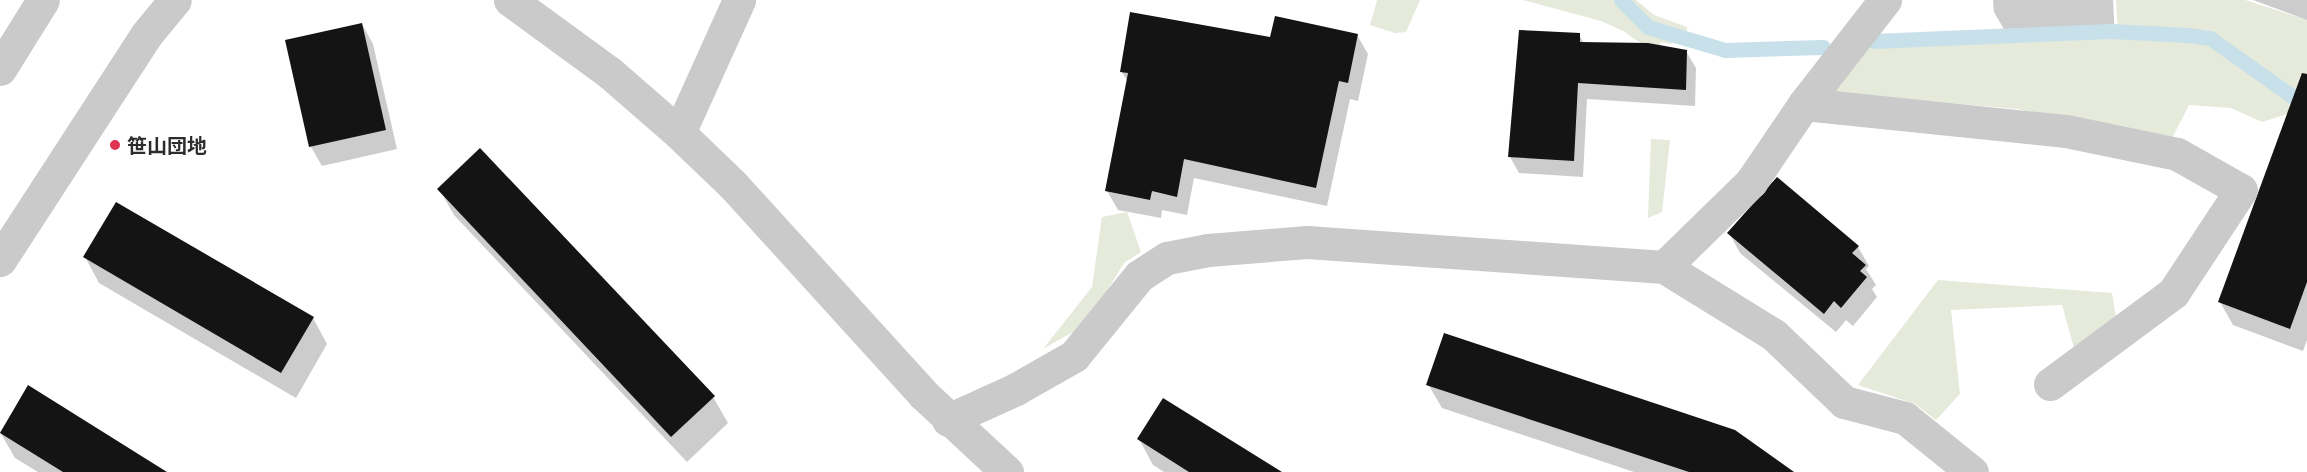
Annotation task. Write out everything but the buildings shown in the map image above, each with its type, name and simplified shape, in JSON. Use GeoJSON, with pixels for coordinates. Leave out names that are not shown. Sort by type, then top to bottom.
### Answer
{"type":"FeatureCollection","features":[{"type":"Feature","properties":{"kind":"street"},"geometry":{"type":"LineString","coordinates":[[0,69],[43,0]]}},
{"type":"Feature","properties":{"kind":"street"},"geometry":{"type":"LineString","coordinates":[[0,260],[146,34],[175,0]]}},
{"type":"Feature","properties":{"kind":"street"},"geometry":{"type":"LineString","coordinates":[[510,0],[609,73],[680,133],[734,186],[948,420],[1007,472]]}},
{"type":"Feature","properties":{"kind":"street"},"geometry":{"type":"LineString","coordinates":[[680,133],[739,0]]}},
{"type":"Feature","properties":{"kind":"street"},"geometry":{"type":"LineString","coordinates":[[1664,267],[1751,182],[1803,104],[1885,0]]}},
{"type":"Feature","properties":{"kind":"street"},"geometry":{"type":"LineString","coordinates":[[1803,104],[2066,131],[2177,154],[2241,190],[2173,293],[2050,384]]}},
{"type":"Feature","properties":{"kind":"street"},"geometry":{"type":"LineString","coordinates":[[948,420],[1016,389],[1074,356],[1138,276],[1167,258],[1208,250],[1307,242],[1664,267],[1774,335],[1844,402],[1905,418],[1971,472]]}},
{"type":"Feature","properties":{"kind":"shaded area"},"geometry":{"type":"Polygon","coordinates":[[[1377,0],[1420,0],[1406,32],[1395,33],[1370,25],[1377,0]]]}},
{"type":"Feature","properties":{"kind":"shaded area"},"geometry":{"type":"Polygon","coordinates":[[[1523,0],[1636,0],[1654,15],[1687,27],[1687,34],[1675,31],[1672,44],[1661,42],[1658,55],[1623,31],[1601,21],[1523,0]]]}},
{"type":"Feature","properties":{"kind":"shaded area"},"geometry":{"type":"Polygon","coordinates":[[[2116,0],[2245,0],[2307,20],[2307,112],[2300,110],[2262,122],[2231,108],[2189,105],[2171,140],[2017,109],[1830,92],[1863,49],[2118,38],[2116,0]]]}},
{"type":"Feature","properties":{"kind":"shaded area"},"geometry":{"type":"Polygon","coordinates":[[[1651,139],[1670,140],[1662,212],[1648,218],[1651,139]]]}},
{"type":"Feature","properties":{"kind":"shaded area"},"geometry":{"type":"Polygon","coordinates":[[[1127,212],[1141,252],[1124,263],[1107,291],[1073,332],[1043,349],[1092,287],[1102,217],[1127,212]]]}},
{"type":"Feature","properties":{"kind":"shaded area"},"geometry":{"type":"Polygon","coordinates":[[[1938,280],[2112,293],[2117,324],[2074,348],[2062,305],[1951,310],[1960,394],[1936,420],[1915,404],[1858,385],[1938,280]]]}},
{"type":"Feature","properties":{"kind":"waterway"},"geometry":{"type":"LineString","coordinates":[[1621,0],[1648,27],[1725,50],[1823,47]]}},
{"type":"Feature","properties":{"kind":"waterway"},"geometry":{"type":"LineString","coordinates":[[1873,41],[2111,31],[2188,35],[2210,38],[2292,96],[2307,95]]}},
{"type":"Feature","properties":{"kind":"place","name":"笹山団地"},"geometry":{"type":"Point","coordinates":[115,145]}}]}
